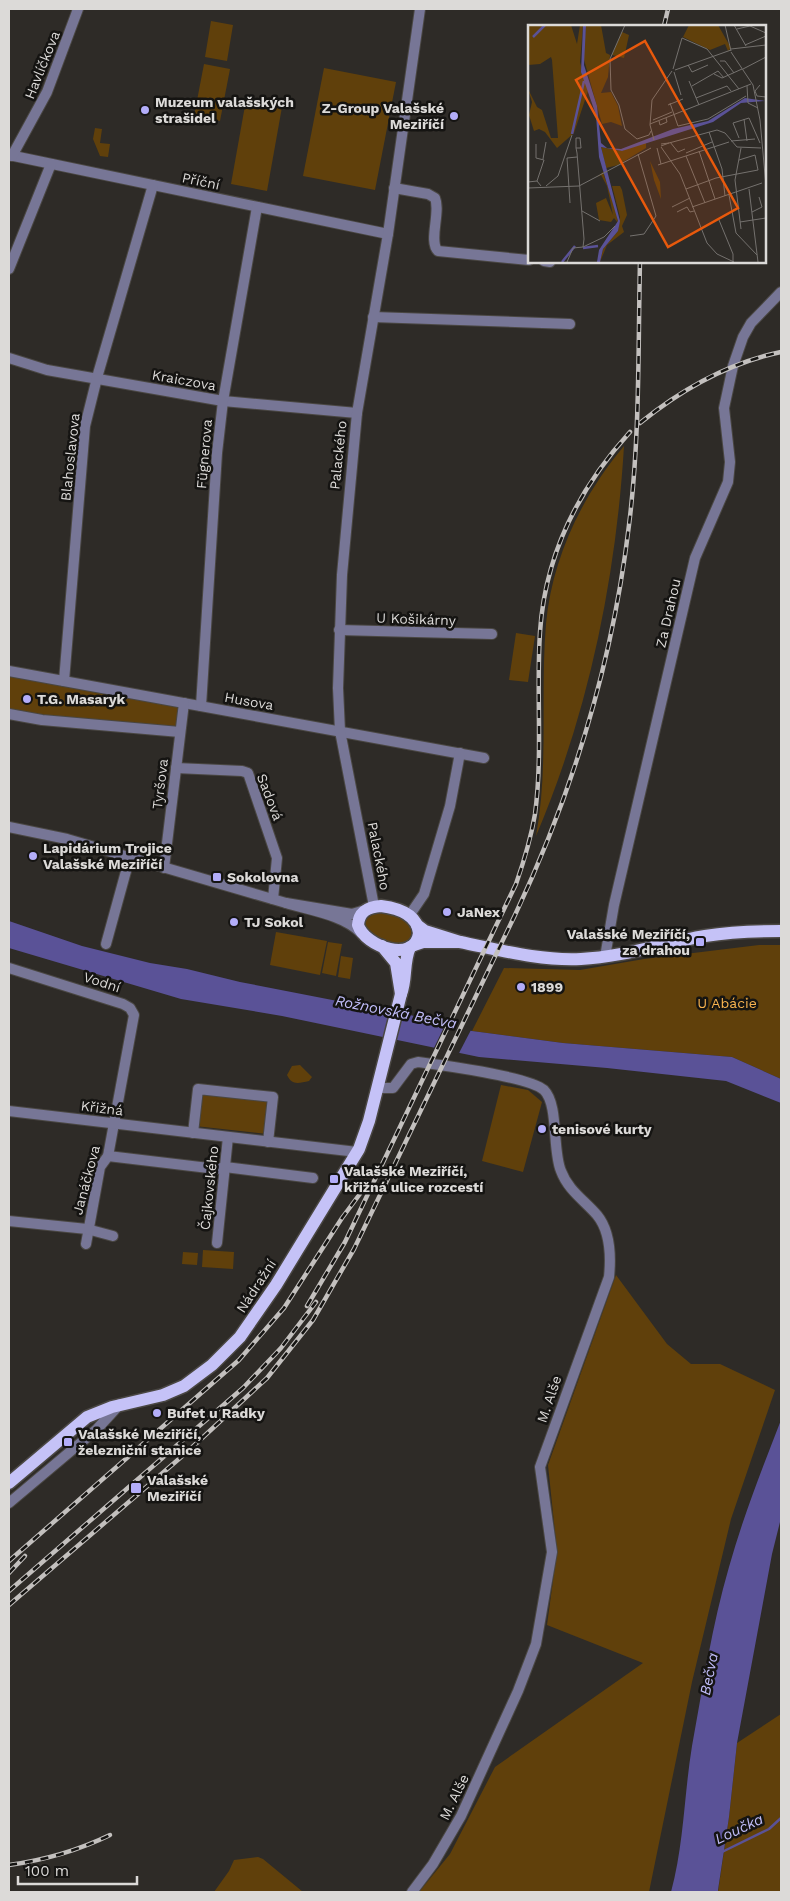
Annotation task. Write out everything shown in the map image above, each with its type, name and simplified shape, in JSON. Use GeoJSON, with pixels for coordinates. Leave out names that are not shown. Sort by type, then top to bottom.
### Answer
{"type":"FeatureCollection","features":[{"type":"Feature","properties":{"kind":"main road"},"geometry":{"type":"LineString","coordinates":[[460,942],[423,942],[400,950],[382,946],[362,933],[358,922],[370,908],[394,909],[413,920],[425,931],[460,942],[523,954],[567,959],[605,957],[732,932],[781,931]]}},
{"type":"Feature","properties":{"kind":"main road"},"geometry":{"type":"LineString","coordinates":[[412,946],[418,937],[413,920]]}},
{"type":"Feature","properties":{"kind":"main road","name":"Nádražní"},"geometry":{"type":"LineString","coordinates":[[382,946],[396,963],[401,998]]}},
{"type":"Feature","properties":{"kind":"main road","name":"Nádražní"},"geometry":{"type":"LineString","coordinates":[[9,1483],[80,1422],[93,1414],[120,1404],[163,1395],[184,1386],[227,1351],[259,1311],[357,1152],[367,1128],[406,977],[406,961],[412,946]]}},
{"type":"Feature","properties":{"kind":"street","name":"Havlíčkova"},"geometry":{"type":"LineString","coordinates":[[11,156],[47,92],[78,9]]}},
{"type":"Feature","properties":{"kind":"street","name":"Palackého"},"geometry":{"type":"LineString","coordinates":[[370,908],[340,731],[339,630],[348,493],[357,413],[372,344],[373,317],[388,234],[420,9]]}},
{"type":"Feature","properties":{"kind":"street","name":"Příční"},"geometry":{"type":"LineString","coordinates":[[11,156],[388,234]]}},
{"type":"Feature","properties":{"kind":"street"},"geometry":{"type":"LineString","coordinates":[[9,268],[50,164]]}},
{"type":"Feature","properties":{"kind":"street","name":"Blahoslavova"},"geometry":{"type":"LineString","coordinates":[[64,681],[85,426],[153,185]]}},
{"type":"Feature","properties":{"kind":"street"},"geometry":{"type":"LineString","coordinates":[[394,188],[428,194],[435,198],[437,206],[434,245],[438,251],[528,260]]}},
{"type":"Feature","properties":{"kind":"street","name":"Fügnerova"},"geometry":{"type":"LineString","coordinates":[[201,706],[217,453],[223,401],[257,207]]}},
{"type":"Feature","properties":{"kind":"street","name":"Za Drahou"},"geometry":{"type":"LineString","coordinates":[[605,957],[614,904],[695,558],[728,482],[730,462],[724,415],[728,385],[746,330],[760,311],[781,292]]}},
{"type":"Feature","properties":{"kind":"street"},"geometry":{"type":"LineString","coordinates":[[373,317],[570,324]]}},
{"type":"Feature","properties":{"kind":"street","name":"Kraiczova"},"geometry":{"type":"LineString","coordinates":[[9,358],[47,370],[223,401],[357,413]]}},
{"type":"Feature","properties":{"kind":"street","name":"U Košikárny"},"geometry":{"type":"LineString","coordinates":[[339,630],[492,634]]}},
{"type":"Feature","properties":{"kind":"street","name":"Husova"},"geometry":{"type":"LineString","coordinates":[[9,671],[484,758]]}},
{"type":"Feature","properties":{"kind":"street","name":"Tyršova"},"geometry":{"type":"LineString","coordinates":[[164,868],[184,703]]}},
{"type":"Feature","properties":{"kind":"street"},"geometry":{"type":"LineString","coordinates":[[9,714],[42,720],[180,732]]}},
{"type":"Feature","properties":{"kind":"street"},"geometry":{"type":"LineString","coordinates":[[413,920],[424,894],[450,806],[460,753]]}},
{"type":"Feature","properties":{"kind":"street","name":"Sadová"},"geometry":{"type":"LineString","coordinates":[[176,768],[242,771],[248,774],[277,858],[273,900]]}},
{"type":"Feature","properties":{"kind":"street"},"geometry":{"type":"LineString","coordinates":[[9,827],[66,839],[286,903],[352,914],[370,908]]}},
{"type":"Feature","properties":{"kind":"street"},"geometry":{"type":"LineString","coordinates":[[106,944],[128,864]]}},
{"type":"Feature","properties":{"kind":"street"},"geometry":{"type":"LineString","coordinates":[[286,903],[342,921],[355,927],[362,933]]}},
{"type":"Feature","properties":{"kind":"street","name":"Vodní"},"geometry":{"type":"LineString","coordinates":[[9,968],[123,1004],[130,1008],[134,1015],[133,1023],[113,1123]]}},
{"type":"Feature","properties":{"kind":"street","name":"M. Alše"},"geometry":{"type":"LineString","coordinates":[[377,1088],[393,1088],[411,1064],[418,1062],[532,1083],[544,1090],[552,1106],[554,1144],[561,1173],[572,1189],[602,1223],[610,1258],[609,1278],[540,1467],[552,1552],[536,1644],[518,1690],[461,1816],[433,1864],[412,1892]]}},
{"type":"Feature","properties":{"kind":"street"},"geometry":{"type":"LineString","coordinates":[[193,1133],[198,1089],[274,1097],[268,1142]]}},
{"type":"Feature","properties":{"kind":"street","name":"Křižná"},"geometry":{"type":"LineString","coordinates":[[9,1111],[357,1152]]}},
{"type":"Feature","properties":{"kind":"street","name":"Janáčkova"},"geometry":{"type":"LineString","coordinates":[[86,1244],[87,1229],[100,1167],[108,1156],[113,1123]]}},
{"type":"Feature","properties":{"kind":"street","name":"Čajkovského"},"geometry":{"type":"LineString","coordinates":[[217,1243],[228,1137]]}},
{"type":"Feature","properties":{"kind":"street"},"geometry":{"type":"LineString","coordinates":[[108,1156],[217,1169],[225,1167],[313,1178]]}},
{"type":"Feature","properties":{"kind":"street"},"geometry":{"type":"LineString","coordinates":[[9,1221],[87,1229],[113,1236]]}},
{"type":"Feature","properties":{"kind":"street"},"geometry":{"type":"LineString","coordinates":[[9,1503],[97,1429],[120,1404]]}},
{"type":"Feature","properties":{"kind":"green space"},"geometry":{"type":"Polygon","coordinates":[[[211,21],[233,25],[227,61],[205,57],[211,21]]]}},
{"type":"Feature","properties":{"kind":"green space"},"geometry":{"type":"Polygon","coordinates":[[[204,64],[230,69],[220,121],[194,116],[204,64]]]}},
{"type":"Feature","properties":{"kind":"green space"},"geometry":{"type":"Polygon","coordinates":[[[324,68],[396,82],[375,190],[303,176],[324,68]]]}},
{"type":"Feature","properties":{"kind":"green space"},"geometry":{"type":"Polygon","coordinates":[[[246,100],[282,107],[267,191],[231,184],[246,100]]]}},
{"type":"Feature","properties":{"kind":"green space"},"geometry":{"type":"Polygon","coordinates":[[[95,128],[102,129],[100,143],[110,144],[108,157],[100,156],[93,139],[95,128]]]}},
{"type":"Feature","properties":{"kind":"green space"},"geometry":{"type":"Polygon","coordinates":[[[624,446],[614,546],[606,596],[585,694],[571,742],[536,836],[542,783],[544,651],[549,599],[562,552],[582,507],[609,465],[624,446]]]}},
{"type":"Feature","properties":{"kind":"green space"},"geometry":{"type":"Polygon","coordinates":[[[516,633],[535,636],[528,682],[509,680],[516,633]]]}},
{"type":"Feature","properties":{"kind":"green space"},"geometry":{"type":"Polygon","coordinates":[[[9,671],[184,703],[180,732],[9,714],[9,671]]]}},
{"type":"Feature","properties":{"kind":"green space"},"geometry":{"type":"Polygon","coordinates":[[[375,913],[392,914],[404,919],[410,926],[411,934],[408,941],[401,944],[389,943],[370,932],[365,922],[366,919],[375,913]]]}},
{"type":"Feature","properties":{"kind":"green space"},"geometry":{"type":"Polygon","coordinates":[[[276,932],[327,941],[320,975],[270,965],[276,932]]]}},
{"type":"Feature","properties":{"kind":"green space"},"geometry":{"type":"Polygon","coordinates":[[[328,942],[342,944],[336,976],[322,973],[328,942]]]}},
{"type":"Feature","properties":{"kind":"green space","name":"U Abácie"},"geometry":{"type":"Polygon","coordinates":[[[759,945],[781,945],[781,1079],[732,1057],[563,1043],[472,1031],[504,968],[580,970],[644,959],[759,945]]]}},
{"type":"Feature","properties":{"kind":"green space"},"geometry":{"type":"Polygon","coordinates":[[[341,956],[353,958],[350,979],[338,977],[341,956]]]}},
{"type":"Feature","properties":{"kind":"green space"},"geometry":{"type":"Polygon","coordinates":[[[300,1065],[312,1077],[309,1081],[299,1083],[291,1081],[287,1075],[292,1066],[300,1065]]]}},
{"type":"Feature","properties":{"kind":"green space"},"geometry":{"type":"Polygon","coordinates":[[[501,1085],[528,1090],[542,1102],[523,1172],[482,1161],[501,1085]]]}},
{"type":"Feature","properties":{"kind":"green space"},"geometry":{"type":"Polygon","coordinates":[[[200,1091],[271,1099],[267,1134],[195,1126],[200,1091]]]}},
{"type":"Feature","properties":{"kind":"green space"},"geometry":{"type":"Polygon","coordinates":[[[203,1250],[234,1252],[233,1269],[202,1267],[203,1250]]]}},
{"type":"Feature","properties":{"kind":"green space"},"geometry":{"type":"Polygon","coordinates":[[[183,1252],[198,1253],[197,1265],[182,1264],[183,1252]]]}},
{"type":"Feature","properties":{"kind":"green space"},"geometry":{"type":"Polygon","coordinates":[[[616,1275],[667,1344],[691,1364],[720,1364],[775,1390],[731,1519],[692,1682],[649,1892],[419,1892],[450,1854],[495,1767],[643,1663],[547,1625],[557,1551],[548,1465],[616,1275]]]}},
{"type":"Feature","properties":{"kind":"green space"},"geometry":{"type":"Polygon","coordinates":[[[781,1714],[781,1892],[718,1892],[737,1743],[781,1714]]]}},
{"type":"Feature","properties":{"kind":"green space"},"geometry":{"type":"Polygon","coordinates":[[[258,1857],[303,1892],[214,1892],[229,1871],[234,1860],[258,1857]]]}},
{"type":"Feature","properties":{"kind":"water"},"geometry":{"type":"Polygon","coordinates":[[[9,921],[82,946],[150,963],[430,1019],[472,1031],[563,1043],[732,1057],[781,1079],[781,1103],[726,1081],[479,1057],[282,1016],[181,999],[9,948],[9,921]]]}},
{"type":"Feature","properties":{"kind":"water","name":"Bečva"},"geometry":{"type":"Polygon","coordinates":[[[781,1420],[781,1518],[772,1554],[737,1743],[718,1892],[671,1892],[679,1856],[692,1746],[718,1611],[740,1530],[781,1420]]]}},
{"type":"Feature","properties":{"kind":"pier"},"geometry":{"type":"Polygon","coordinates":[[[447,1021],[472,1028],[458,1055],[433,1050],[447,1021]]]}},
{"type":"Feature","properties":{"kind":"waterway","name":"Loučka"},"geometry":{"type":"LineString","coordinates":[[722,1852],[769,1829],[781,1818]]}},
{"type":"Feature","properties":{"kind":"railway"},"geometry":{"type":"LineString","coordinates":[[664,25],[668,9]]}},
{"type":"Feature","properties":{"kind":"railway"},"geometry":{"type":"LineString","coordinates":[[9,1605],[187,1452],[267,1378],[313,1320],[354,1249],[515,915],[555,821],[572,773],[588,724],[613,626],[633,492],[638,393],[640,262]]}},
{"type":"Feature","properties":{"kind":"railway"},"geometry":{"type":"LineString","coordinates":[[640,423],[672,399],[706,379],[743,363],[781,352]]}},
{"type":"Feature","properties":{"kind":"railway"},"geometry":{"type":"LineString","coordinates":[[307,1306],[345,1242],[516,884],[535,814],[539,769],[540,632],[549,576],[557,550],[580,500],[595,476],[630,432]]}},
{"type":"Feature","properties":{"kind":"railway"},"geometry":{"type":"LineString","coordinates":[[9,1561],[239,1360],[284,1308],[342,1218],[368,1183]]}},
{"type":"Feature","properties":{"kind":"railway"},"geometry":{"type":"LineString","coordinates":[[9,1591],[243,1388],[281,1348],[316,1302]]}},
{"type":"Feature","properties":{"kind":"railway"},"geometry":{"type":"LineString","coordinates":[[9,1573],[25,1556]]}},
{"type":"Feature","properties":{"kind":"railway"},"geometry":{"type":"LineString","coordinates":[[9,1865],[61,1854],[110,1835]]}},
{"type":"Feature","properties":{"kind":"place","name":"Muzeum valašských strašidel"},"geometry":{"type":"Point","coordinates":[145,110]}},
{"type":"Feature","properties":{"kind":"place","name":"Z-Group Valašské Meziříčí"},"geometry":{"type":"Point","coordinates":[454,116]}},
{"type":"Feature","properties":{"kind":"place","name":"T.G. Masaryk"},"geometry":{"type":"Point","coordinates":[27,699]}},
{"type":"Feature","properties":{"kind":"place","name":"Lapidárium Trojice Valašské Meziříčí"},"geometry":{"type":"Point","coordinates":[33,856]}},
{"type":"Feature","properties":{"kind":"place","name":"Sokolovna"},"geometry":{"type":"Point","coordinates":[217,877]}},
{"type":"Feature","properties":{"kind":"place","name":"JaNex"},"geometry":{"type":"Point","coordinates":[447,912]}},
{"type":"Feature","properties":{"kind":"place","name":"TJ Sokol"},"geometry":{"type":"Point","coordinates":[234,922]}},
{"type":"Feature","properties":{"kind":"place","name":"Valašské Meziříčí, za drahou"},"geometry":{"type":"Point","coordinates":[700,942]}},
{"type":"Feature","properties":{"kind":"place","name":"1899"},"geometry":{"type":"Point","coordinates":[521,987]}},
{"type":"Feature","properties":{"kind":"place","name":"tenisové kurty"},"geometry":{"type":"Point","coordinates":[542,1129]}},
{"type":"Feature","properties":{"kind":"place","name":"Valašské Meziříčí, křižná ulice rozcestí"},"geometry":{"type":"Point","coordinates":[334,1179]}},
{"type":"Feature","properties":{"kind":"place","name":"Bufet u Radky"},"geometry":{"type":"Point","coordinates":[157,1413]}},
{"type":"Feature","properties":{"kind":"place","name":"Valašské Meziříčí, železniční stanice"},"geometry":{"type":"Point","coordinates":[68,1442]}},
{"type":"Feature","properties":{"kind":"place","name":"Valašské Meziříčí"},"geometry":{"type":"Point","coordinates":[136,1488]}},
{"type":"Feature","properties":{"kind":"water label","name":"Rožnovská Bečva"},"geometry":{"type":"Point","coordinates":[396,1012]}}]}
